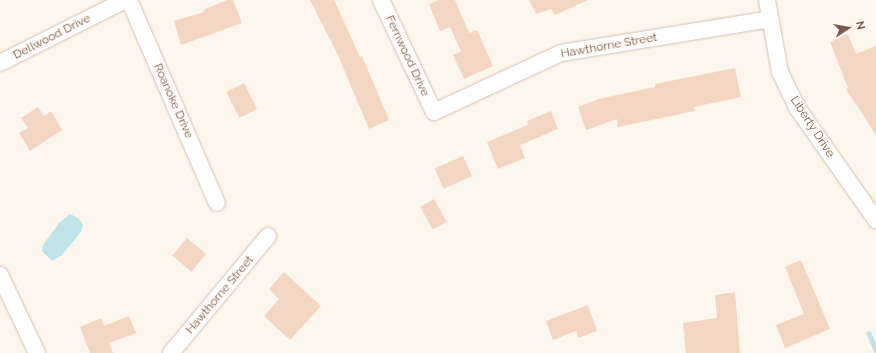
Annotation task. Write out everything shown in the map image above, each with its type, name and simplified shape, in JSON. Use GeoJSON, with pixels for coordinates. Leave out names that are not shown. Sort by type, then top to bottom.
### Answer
{"type":"FeatureCollection","features":[{"type":"Feature","properties":{"kind":"street","name":"Dellwood Drive"},"geometry":{"type":"LineString","coordinates":[[0,63],[125,0]]}},
{"type":"Feature","properties":{"kind":"street","name":"Roanoke Drive"},"geometry":{"type":"LineString","coordinates":[[129,0],[217,203]]}},
{"type":"Feature","properties":{"kind":"street","name":"Fernwood Drive"},"geometry":{"type":"LineString","coordinates":[[381,0],[434,112]]}},
{"type":"Feature","properties":{"kind":"street","name":"Liberty Drive"},"geometry":{"type":"LineString","coordinates":[[767,0],[780,72],[798,109],[876,220]]}},
{"type":"Feature","properties":{"kind":"street","name":"Hawthorne Street"},"geometry":{"type":"LineString","coordinates":[[434,112],[561,53],[770,19]]}},
{"type":"Feature","properties":{"kind":"street","name":"Hawthorne Street"},"geometry":{"type":"LineString","coordinates":[[171,353],[268,236]]}},
{"type":"Feature","properties":{"kind":"street"},"geometry":{"type":"LineString","coordinates":[[0,275],[38,353]]}},
{"type":"Feature","properties":{"kind":"water"},"geometry":{"type":"Polygon","coordinates":[[[70,214],[78,218],[83,225],[81,232],[61,256],[52,261],[42,251],[43,245],[59,223],[70,214]]]}},
{"type":"Feature","properties":{"kind":"building"},"geometry":{"type":"Polygon","coordinates":[[[227,0],[233,0],[242,23],[181,45],[174,21],[204,12],[203,10],[227,0]]]}},
{"type":"Feature","properties":{"kind":"building"},"geometry":{"type":"Polygon","coordinates":[[[310,0],[334,0],[360,57],[362,56],[389,120],[369,129],[337,53],[310,0]]]}},
{"type":"Feature","properties":{"kind":"building"},"geometry":{"type":"Polygon","coordinates":[[[439,0],[455,0],[469,33],[477,30],[493,66],[464,79],[453,55],[461,51],[450,27],[440,31],[429,4],[439,0]]]}},
{"type":"Feature","properties":{"kind":"building"},"geometry":{"type":"Polygon","coordinates":[[[529,0],[588,0],[555,15],[551,9],[536,14],[529,0]]]}},
{"type":"Feature","properties":{"kind":"building"},"geometry":{"type":"Polygon","coordinates":[[[848,34],[856,54],[876,46],[876,135],[846,89],[848,88],[830,42],[848,34]]]}},
{"type":"Feature","properties":{"kind":"building"},"geometry":{"type":"Polygon","coordinates":[[[735,68],[741,97],[694,107],[695,111],[618,127],[617,119],[586,130],[578,107],[598,99],[655,87],[655,84],[735,68]]]}},
{"type":"Feature","properties":{"kind":"building"},"geometry":{"type":"Polygon","coordinates":[[[244,83],[257,109],[239,118],[226,92],[244,83]]]}},
{"type":"Feature","properties":{"kind":"building"},"geometry":{"type":"Polygon","coordinates":[[[38,107],[44,116],[51,111],[62,130],[30,151],[19,133],[28,128],[21,118],[38,107]]]}},
{"type":"Feature","properties":{"kind":"building"},"geometry":{"type":"Polygon","coordinates":[[[551,111],[558,129],[520,145],[525,158],[498,169],[487,142],[528,125],[527,121],[551,111]]]}},
{"type":"Feature","properties":{"kind":"building"},"geometry":{"type":"Polygon","coordinates":[[[463,156],[472,176],[444,189],[435,169],[463,156]]]}},
{"type":"Feature","properties":{"kind":"building"},"geometry":{"type":"Polygon","coordinates":[[[434,199],[447,222],[433,229],[420,207],[434,199]]]}},
{"type":"Feature","properties":{"kind":"building"},"geometry":{"type":"Polygon","coordinates":[[[187,238],[206,254],[191,272],[172,256],[187,238]]]}},
{"type":"Feature","properties":{"kind":"building"},"geometry":{"type":"Polygon","coordinates":[[[801,260],[830,329],[785,348],[776,325],[804,314],[785,267],[801,260]]]}},
{"type":"Feature","properties":{"kind":"building"},"geometry":{"type":"Polygon","coordinates":[[[284,272],[321,306],[290,340],[264,316],[279,299],[269,289],[284,272]]]}},
{"type":"Feature","properties":{"kind":"building"},"geometry":{"type":"Polygon","coordinates":[[[735,292],[740,353],[686,353],[683,323],[717,318],[715,295],[735,292]]]}},
{"type":"Feature","properties":{"kind":"building"},"geometry":{"type":"Polygon","coordinates":[[[588,305],[597,331],[578,338],[576,331],[553,340],[546,321],[588,305]]]}},
{"type":"Feature","properties":{"kind":"building"},"geometry":{"type":"Polygon","coordinates":[[[129,316],[136,333],[109,343],[113,353],[90,353],[80,327],[101,318],[104,326],[129,316]]]}},
{"type":"Feature","properties":{"kind":"waterway"},"geometry":{"type":"LineString","coordinates":[[869,333],[876,350]]}}]}
